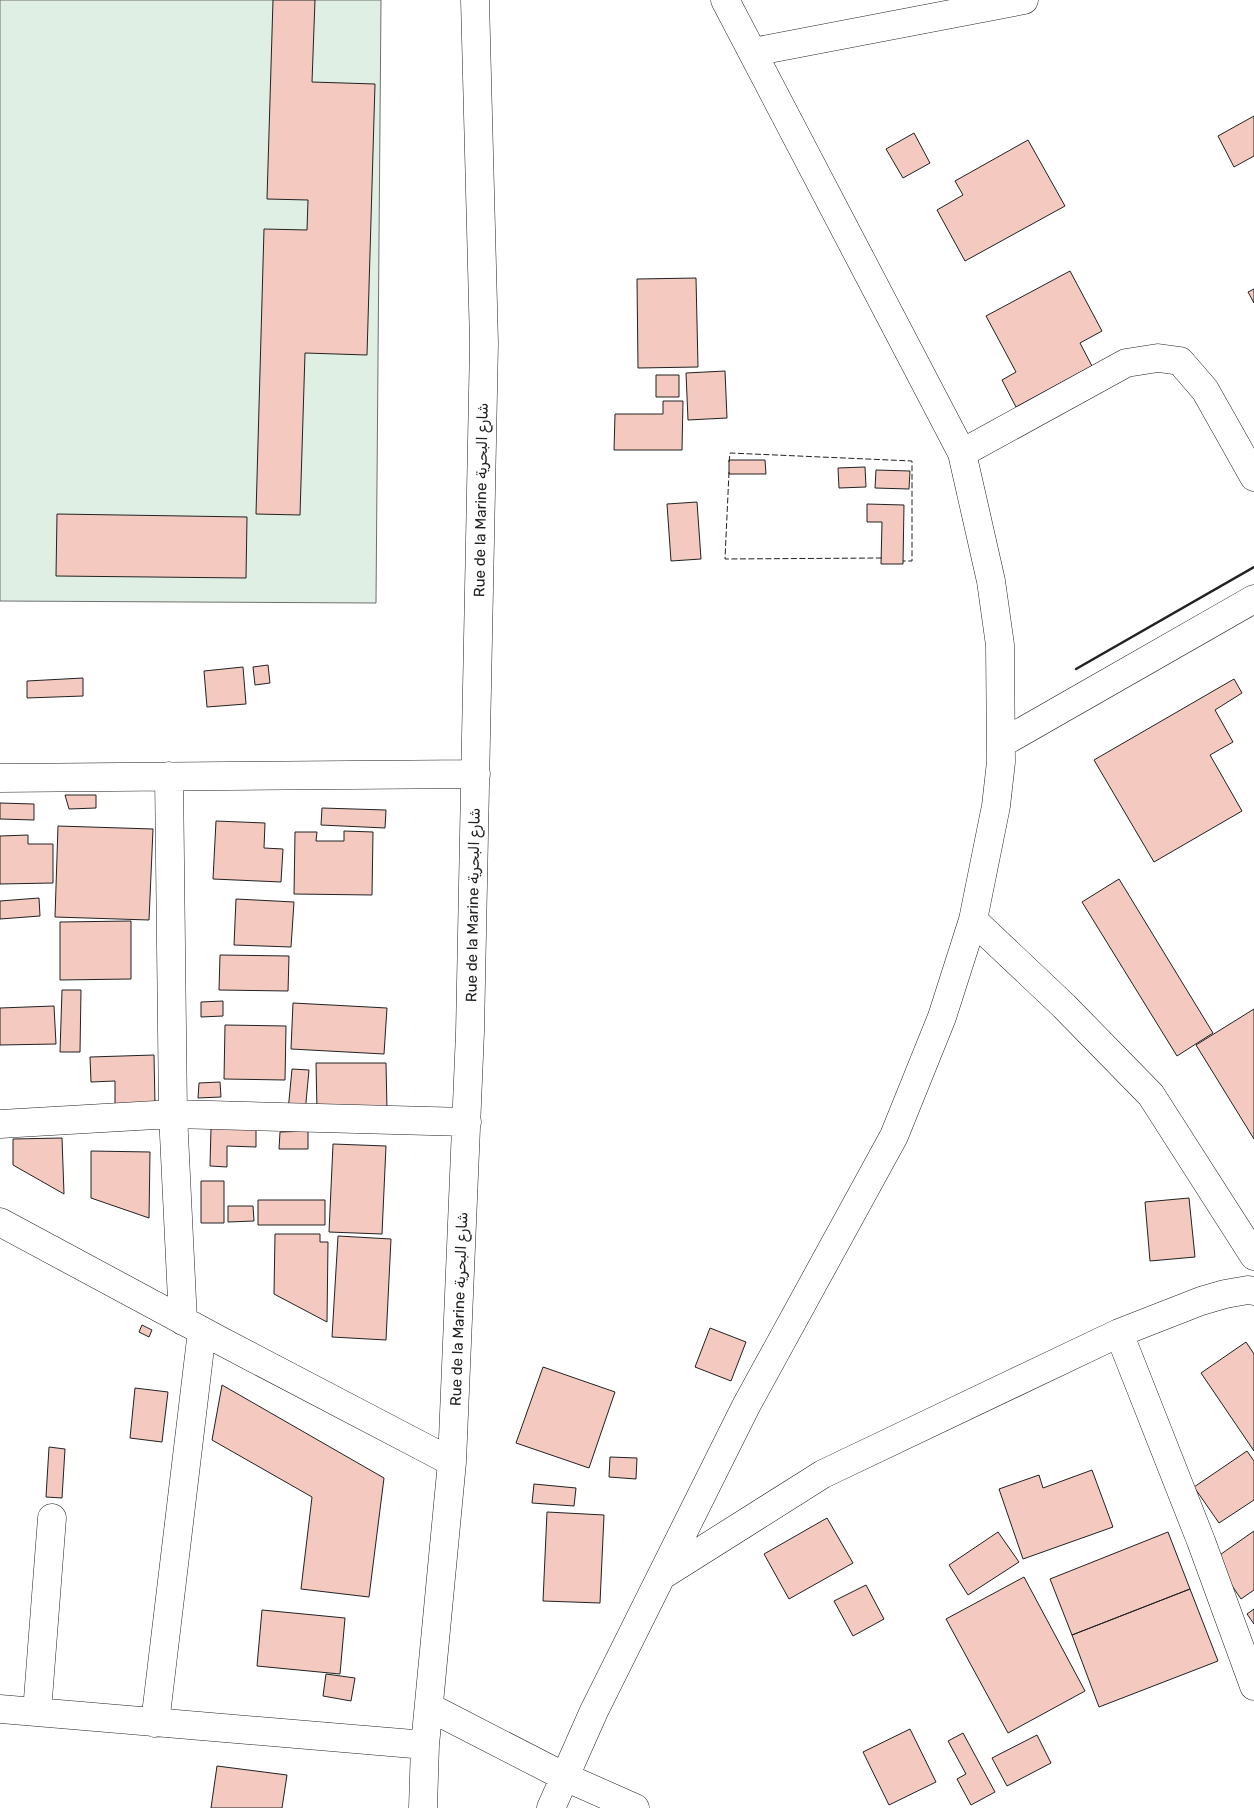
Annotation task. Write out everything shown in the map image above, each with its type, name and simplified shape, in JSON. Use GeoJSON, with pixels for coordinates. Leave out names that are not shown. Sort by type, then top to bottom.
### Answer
{"type":"FeatureCollection","features":[{"type":"Feature","properties":{"kind":"street","name":"Rue de la Marine شارع البحرية"},"geometry":{"type":"LineString","coordinates":[[423,1808],[425,1745],[452,1462],[467,1122],[484,343],[475,0]]}},
{"type":"Feature","properties":{"kind":"street"},"geometry":{"type":"LineString","coordinates":[[551,1808],[594,1711],[664,1575],[675,1547],[746,1406],[894,1136],[942,1017],[973,920],[996,806],[1002,743],[1000,645],[991,581],[962,453],[725,0]]}},
{"type":"Feature","properties":{"kind":"street"},"geometry":{"type":"LineString","coordinates":[[753,52],[1024,0]]}},
{"type":"Feature","properties":{"kind":"street"},"geometry":{"type":"LineString","coordinates":[[962,453],[1126,363],[1158,358],[1180,361],[1205,390],[1254,477]]}},
{"type":"Feature","properties":{"kind":"street"},"geometry":{"type":"LineString","coordinates":[[1002,743],[1254,599]]}},
{"type":"Feature","properties":{"kind":"street"},"geometry":{"type":"LineString","coordinates":[[0,778],[476,774]]}},
{"type":"Feature","properties":{"kind":"street"},"geometry":{"type":"LineString","coordinates":[[155,1723],[192,1326],[173,1114],[169,776]]}},
{"type":"Feature","properties":{"kind":"street"},"geometry":{"type":"LineString","coordinates":[[973,920],[1064,1006],[1151,1095],[1254,1256]]}},
{"type":"Feature","properties":{"kind":"street"},"geometry":{"type":"LineString","coordinates":[[0,1124],[173,1114],[467,1122]]}},
{"type":"Feature","properties":{"kind":"street"},"geometry":{"type":"LineString","coordinates":[[0,1222],[192,1326],[452,1462]]}},
{"type":"Feature","properties":{"kind":"street"},"geometry":{"type":"LineString","coordinates":[[664,1575],[823,1474],[1119,1333],[1201,1300],[1248,1290],[1254,1291]]}},
{"type":"Feature","properties":{"kind":"street"},"geometry":{"type":"LineString","coordinates":[[1119,1333],[1201,1541],[1254,1686]]}},
{"type":"Feature","properties":{"kind":"street"},"geometry":{"type":"LineString","coordinates":[[37,1712],[52,1518]]}},
{"type":"Feature","properties":{"kind":"street"},"geometry":{"type":"LineString","coordinates":[[429,1707],[565,1777],[636,1808]]}},
{"type":"Feature","properties":{"kind":"street"},"geometry":{"type":"LineString","coordinates":[[0,1709],[425,1745]]}},
{"type":"Feature","properties":{"kind":"green space"},"geometry":{"type":"Polygon","coordinates":[[[0,0],[381,0],[376,603],[0,601],[0,0]]]}},
{"type":"Feature","properties":{"kind":"building"},"geometry":{"type":"Polygon","coordinates":[[[273,0],[315,0],[312,82],[375,84],[367,355],[305,353],[300,515],[256,514],[264,229],[307,230],[308,200],[267,199],[273,0]]]}},
{"type":"Feature","properties":{"kind":"building"},"geometry":{"type":"Polygon","coordinates":[[[1254,116],[1254,156],[1234,167],[1218,136],[1254,116]]]}},
{"type":"Feature","properties":{"kind":"building"},"geometry":{"type":"Polygon","coordinates":[[[914,133],[930,163],[903,178],[886,149],[914,133]]]}},
{"type":"Feature","properties":{"kind":"building"},"geometry":{"type":"Polygon","coordinates":[[[1028,140],[1065,206],[965,261],[937,210],[963,195],[955,181],[1028,140]]]}},
{"type":"Feature","properties":{"kind":"building"},"geometry":{"type":"Polygon","coordinates":[[[1070,271],[1102,331],[1080,343],[1092,366],[1016,407],[1002,380],[1016,372],[986,316],[1070,271]]]}},
{"type":"Feature","properties":{"kind":"building"},"geometry":{"type":"Polygon","coordinates":[[[696,278],[698,367],[638,368],[637,279],[696,278]]]}},
{"type":"Feature","properties":{"kind":"building"},"geometry":{"type":"Polygon","coordinates":[[[1254,289],[1254,303],[1248,292],[1254,289]]]}},
{"type":"Feature","properties":{"kind":"building"},"geometry":{"type":"Polygon","coordinates":[[[725,371],[727,418],[688,420],[686,373],[725,371]]]}},
{"type":"Feature","properties":{"kind":"building"},"geometry":{"type":"Polygon","coordinates":[[[656,375],[679,375],[679,397],[656,397],[656,375]]]}},
{"type":"Feature","properties":{"kind":"building"},"geometry":{"type":"Polygon","coordinates":[[[663,401],[683,401],[682,450],[614,450],[615,414],[663,414],[663,401]]]}},
{"type":"Feature","properties":{"kind":"building"},"geometry":{"type":"Polygon","coordinates":[[[729,460],[765,460],[766,474],[729,474],[729,460]]]}},
{"type":"Feature","properties":{"kind":"building"},"geometry":{"type":"Polygon","coordinates":[[[865,467],[866,487],[839,488],[838,468],[865,467]]]}},
{"type":"Feature","properties":{"kind":"building"},"geometry":{"type":"Polygon","coordinates":[[[876,470],[910,471],[909,489],[875,488],[876,470]]]}},
{"type":"Feature","properties":{"kind":"building"},"geometry":{"type":"Polygon","coordinates":[[[697,502],[701,559],[671,561],[667,504],[697,502]]]}},
{"type":"Feature","properties":{"kind":"building"},"geometry":{"type":"Polygon","coordinates":[[[867,504],[904,505],[903,564],[881,564],[882,522],[867,522],[867,504]]]}},
{"type":"Feature","properties":{"kind":"building"},"geometry":{"type":"Polygon","coordinates":[[[57,514],[247,517],[246,578],[56,576],[57,514]]]}},
{"type":"Feature","properties":{"kind":"building"},"geometry":{"type":"Polygon","coordinates":[[[268,665],[270,683],[255,685],[253,667],[268,665]]]}},
{"type":"Feature","properties":{"kind":"building"},"geometry":{"type":"Polygon","coordinates":[[[243,667],[246,704],[207,707],[204,671],[243,667]]]}},
{"type":"Feature","properties":{"kind":"building"},"geometry":{"type":"Polygon","coordinates":[[[83,678],[83,696],[27,698],[27,681],[83,678]]]}},
{"type":"Feature","properties":{"kind":"building"},"geometry":{"type":"Polygon","coordinates":[[[1234,679],[1242,693],[1215,710],[1233,742],[1210,755],[1242,811],[1154,862],[1094,760],[1234,679]]]}},
{"type":"Feature","properties":{"kind":"building"},"geometry":{"type":"Polygon","coordinates":[[[65,795],[96,795],[96,808],[69,809],[65,795]]]}},
{"type":"Feature","properties":{"kind":"building"},"geometry":{"type":"Polygon","coordinates":[[[0,803],[34,804],[34,820],[0,819],[0,803]]]}},
{"type":"Feature","properties":{"kind":"building"},"geometry":{"type":"Polygon","coordinates":[[[322,808],[386,810],[385,828],[321,825],[322,808]]]}},
{"type":"Feature","properties":{"kind":"building"},"geometry":{"type":"Polygon","coordinates":[[[216,821],[265,823],[264,848],[283,849],[281,882],[213,879],[216,821]]]}},
{"type":"Feature","properties":{"kind":"building"},"geometry":{"type":"Polygon","coordinates":[[[58,826],[153,829],[149,920],[55,917],[58,826]]]}},
{"type":"Feature","properties":{"kind":"building"},"geometry":{"type":"Polygon","coordinates":[[[344,831],[373,832],[372,895],[294,894],[295,832],[317,832],[316,841],[344,841],[344,831]]]}},
{"type":"Feature","properties":{"kind":"building"},"geometry":{"type":"Polygon","coordinates":[[[28,835],[28,844],[53,844],[53,883],[0,884],[0,836],[28,835]]]}},
{"type":"Feature","properties":{"kind":"building"},"geometry":{"type":"Polygon","coordinates":[[[1119,879],[1213,1033],[1177,1056],[1082,902],[1119,879]]]}},
{"type":"Feature","properties":{"kind":"building"},"geometry":{"type":"Polygon","coordinates":[[[39,898],[40,916],[0,919],[0,901],[39,898]]]}},
{"type":"Feature","properties":{"kind":"building"},"geometry":{"type":"Polygon","coordinates":[[[236,899],[294,902],[291,947],[234,945],[236,899]]]}},
{"type":"Feature","properties":{"kind":"building"},"geometry":{"type":"Polygon","coordinates":[[[131,921],[131,979],[60,980],[60,922],[131,921]]]}},
{"type":"Feature","properties":{"kind":"building"},"geometry":{"type":"Polygon","coordinates":[[[220,955],[289,956],[288,991],[219,990],[220,955]]]}},
{"type":"Feature","properties":{"kind":"building"},"geometry":{"type":"Polygon","coordinates":[[[62,990],[81,990],[80,1052],[60,1052],[62,990]]]}},
{"type":"Feature","properties":{"kind":"building"},"geometry":{"type":"Polygon","coordinates":[[[223,1001],[223,1016],[201,1017],[201,1002],[223,1001]]]}},
{"type":"Feature","properties":{"kind":"building"},"geometry":{"type":"Polygon","coordinates":[[[293,1003],[387,1008],[384,1054],[291,1049],[293,1003]]]}},
{"type":"Feature","properties":{"kind":"building"},"geometry":{"type":"Polygon","coordinates":[[[54,1006],[56,1044],[0,1045],[0,1008],[54,1006]]]}},
{"type":"Feature","properties":{"kind":"building"},"geometry":{"type":"Polygon","coordinates":[[[1254,1009],[1254,1139],[1196,1045],[1254,1009]]]}},
{"type":"Feature","properties":{"kind":"building"},"geometry":{"type":"Polygon","coordinates":[[[225,1025],[286,1026],[285,1080],[224,1079],[225,1025]]]}},
{"type":"Feature","properties":{"kind":"building"},"geometry":{"type":"Polygon","coordinates":[[[154,1055],[155,1105],[115,1105],[115,1081],[91,1082],[90,1057],[154,1055]]]}},
{"type":"Feature","properties":{"kind":"building"},"geometry":{"type":"Polygon","coordinates":[[[316,1063],[386,1063],[387,1110],[317,1111],[316,1063]]]}},
{"type":"Feature","properties":{"kind":"building"},"geometry":{"type":"Polygon","coordinates":[[[292,1069],[309,1070],[305,1113],[288,1111],[292,1069]]]}},
{"type":"Feature","properties":{"kind":"building"},"geometry":{"type":"Polygon","coordinates":[[[220,1082],[221,1097],[198,1098],[199,1083],[220,1082]]]}},
{"type":"Feature","properties":{"kind":"building"},"geometry":{"type":"Polygon","coordinates":[[[211,1128],[256,1129],[256,1147],[227,1146],[227,1167],[210,1166],[211,1128]]]}},
{"type":"Feature","properties":{"kind":"building"},"geometry":{"type":"Polygon","coordinates":[[[308,1131],[308,1149],[279,1149],[280,1132],[308,1131]]]}},
{"type":"Feature","properties":{"kind":"building"},"geometry":{"type":"Polygon","coordinates":[[[62,1138],[64,1194],[13,1165],[13,1139],[62,1138]]]}},
{"type":"Feature","properties":{"kind":"building"},"geometry":{"type":"Polygon","coordinates":[[[333,1144],[386,1146],[382,1234],[329,1232],[333,1144]]]}},
{"type":"Feature","properties":{"kind":"building"},"geometry":{"type":"Polygon","coordinates":[[[91,1151],[150,1152],[149,1218],[91,1198],[91,1151]]]}},
{"type":"Feature","properties":{"kind":"building"},"geometry":{"type":"Polygon","coordinates":[[[201,1181],[224,1181],[224,1223],[201,1223],[201,1181]]]}},
{"type":"Feature","properties":{"kind":"building"},"geometry":{"type":"Polygon","coordinates":[[[1189,1198],[1195,1257],[1150,1261],[1145,1202],[1189,1198]]]}},
{"type":"Feature","properties":{"kind":"building"},"geometry":{"type":"Polygon","coordinates":[[[258,1200],[325,1200],[325,1225],[258,1225],[258,1200]]]}},
{"type":"Feature","properties":{"kind":"building"},"geometry":{"type":"Polygon","coordinates":[[[228,1206],[253,1206],[254,1221],[228,1222],[228,1206]]]}},
{"type":"Feature","properties":{"kind":"building"},"geometry":{"type":"Polygon","coordinates":[[[275,1234],[320,1234],[320,1242],[328,1242],[327,1322],[274,1294],[275,1234]]]}},
{"type":"Feature","properties":{"kind":"building"},"geometry":{"type":"Polygon","coordinates":[[[338,1236],[391,1239],[386,1340],[332,1337],[338,1236]]]}},
{"type":"Feature","properties":{"kind":"building"},"geometry":{"type":"Polygon","coordinates":[[[142,1325],[152,1330],[149,1337],[139,1332],[142,1325]]]}},
{"type":"Feature","properties":{"kind":"building"},"geometry":{"type":"Polygon","coordinates":[[[710,1328],[746,1342],[731,1381],[695,1367],[710,1328]]]}},
{"type":"Feature","properties":{"kind":"building"},"geometry":{"type":"Polygon","coordinates":[[[1246,1342],[1254,1354],[1254,1451],[1201,1373],[1246,1342]]]}},
{"type":"Feature","properties":{"kind":"building"},"geometry":{"type":"Polygon","coordinates":[[[543,1367],[615,1392],[589,1468],[516,1443],[543,1367]]]}},
{"type":"Feature","properties":{"kind":"building"},"geometry":{"type":"Polygon","coordinates":[[[222,1385],[384,1478],[369,1597],[301,1589],[312,1497],[212,1440],[222,1385]]]}},
{"type":"Feature","properties":{"kind":"building"},"geometry":{"type":"Polygon","coordinates":[[[135,1388],[168,1392],[162,1442],[130,1438],[135,1388]]]}},
{"type":"Feature","properties":{"kind":"building"},"geometry":{"type":"Polygon","coordinates":[[[49,1447],[65,1449],[62,1498],[46,1497],[49,1447]]]}},
{"type":"Feature","properties":{"kind":"building"},"geometry":{"type":"Polygon","coordinates":[[[1247,1451],[1254,1461],[1254,1500],[1219,1523],[1194,1487],[1247,1451]]]}},
{"type":"Feature","properties":{"kind":"building"},"geometry":{"type":"Polygon","coordinates":[[[610,1457],[637,1458],[636,1479],[609,1477],[610,1457]]]}},
{"type":"Feature","properties":{"kind":"building"},"geometry":{"type":"Polygon","coordinates":[[[1092,1470],[1113,1527],[1023,1559],[999,1489],[1039,1475],[1043,1488],[1092,1470]]]}},
{"type":"Feature","properties":{"kind":"building"},"geometry":{"type":"Polygon","coordinates":[[[534,1484],[576,1488],[574,1506],[532,1503],[534,1484]]]}},
{"type":"Feature","properties":{"kind":"building"},"geometry":{"type":"Polygon","coordinates":[[[547,1512],[604,1515],[600,1603],[543,1601],[547,1512]]]}},
{"type":"Feature","properties":{"kind":"building"},"geometry":{"type":"Polygon","coordinates":[[[827,1518],[853,1563],[789,1599],[764,1554],[827,1518]]]}},
{"type":"Feature","properties":{"kind":"building"},"geometry":{"type":"Polygon","coordinates":[[[1254,1531],[1254,1590],[1241,1599],[1214,1559],[1254,1531]]]}},
{"type":"Feature","properties":{"kind":"building"},"geometry":{"type":"Polygon","coordinates":[[[998,1532],[1019,1562],[968,1595],[949,1565],[998,1532]]]}},
{"type":"Feature","properties":{"kind":"building"},"geometry":{"type":"Polygon","coordinates":[[[1168,1532],[1190,1589],[1072,1635],[1050,1579],[1168,1532]]]}},
{"type":"Feature","properties":{"kind":"building"},"geometry":{"type":"Polygon","coordinates":[[[1024,1577],[1085,1691],[1008,1733],[946,1619],[1024,1577]]]}},
{"type":"Feature","properties":{"kind":"building"},"geometry":{"type":"Polygon","coordinates":[[[866,1585],[884,1619],[853,1636],[834,1601],[866,1585]]]}},
{"type":"Feature","properties":{"kind":"building"},"geometry":{"type":"Polygon","coordinates":[[[1190,1589],[1218,1661],[1099,1707],[1072,1635],[1190,1589]]]}},
{"type":"Feature","properties":{"kind":"building"},"geometry":{"type":"Polygon","coordinates":[[[1254,1609],[1254,1624],[1247,1614],[1254,1609]]]}},
{"type":"Feature","properties":{"kind":"building"},"geometry":{"type":"Polygon","coordinates":[[[262,1610],[345,1618],[340,1674],[257,1666],[262,1610]]]}},
{"type":"Feature","properties":{"kind":"building"},"geometry":{"type":"Polygon","coordinates":[[[326,1674],[355,1678],[351,1701],[323,1696],[326,1674]]]}},
{"type":"Feature","properties":{"kind":"building"},"geometry":{"type":"Polygon","coordinates":[[[910,1729],[936,1782],[889,1805],[863,1752],[910,1729]]]}},
{"type":"Feature","properties":{"kind":"building"},"geometry":{"type":"Polygon","coordinates":[[[963,1733],[995,1792],[971,1805],[957,1779],[966,1774],[948,1741],[963,1733]]]}},
{"type":"Feature","properties":{"kind":"building"},"geometry":{"type":"Polygon","coordinates":[[[1037,1735],[1051,1763],[1007,1786],[992,1758],[1037,1735]]]}},
{"type":"Feature","properties":{"kind":"building"},"geometry":{"type":"Polygon","coordinates":[[[217,1766],[287,1775],[282,1808],[211,1808],[217,1766]]]}},
{"type":"Feature","properties":{"kind":"fence"},"geometry":{"type":"LineString","coordinates":[[729,462],[730,453],[912,461],[912,561],[903,561]]}},
{"type":"Feature","properties":{"kind":"fence"},"geometry":{"type":"LineString","coordinates":[[729,472],[725,559],[882,558]]}},
{"type":"Feature","properties":{"kind":"wall"},"geometry":{"type":"LineString","coordinates":[[1076,669],[1254,567]]}}]}
